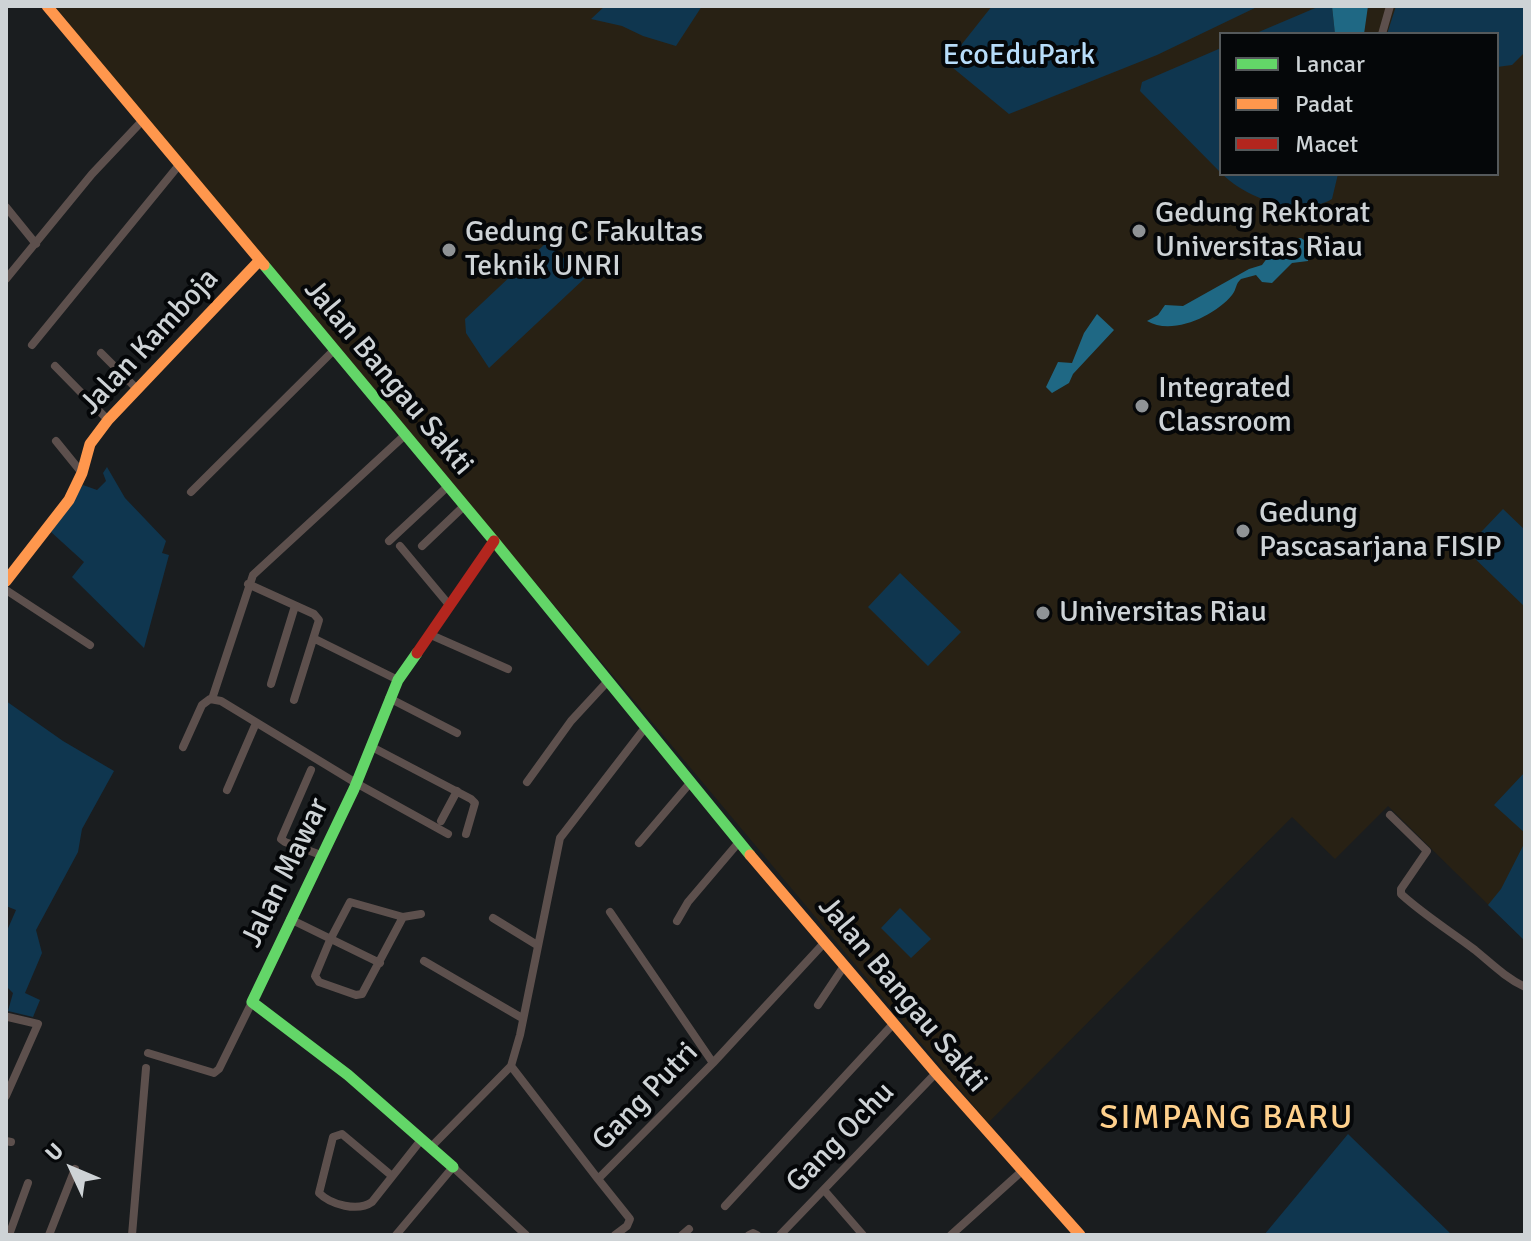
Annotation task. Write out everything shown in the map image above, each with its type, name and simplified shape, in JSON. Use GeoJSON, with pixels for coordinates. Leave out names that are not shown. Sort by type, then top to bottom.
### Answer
{"type":"FeatureCollection","features":[{"type":"Feature","properties":{"kind":"street","name":"Jalan Bangau Sakti"},"geometry":{"type":"LineString","coordinates":[[47,6],[494,541],[644,729],[936,1073],[1080,1235]]}},
{"type":"Feature","properties":{"kind":"street"},"geometry":{"type":"LineString","coordinates":[[1382,32],[1388,6]]}},
{"type":"Feature","properties":{"kind":"street"},"geometry":{"type":"LineString","coordinates":[[6,279],[92,174],[142,121]]}},
{"type":"Feature","properties":{"kind":"street"},"geometry":{"type":"LineString","coordinates":[[32,345],[179,165]]}},
{"type":"Feature","properties":{"kind":"street"},"geometry":{"type":"LineString","coordinates":[[6,207],[36,244]]}},
{"type":"Feature","properties":{"kind":"street","name":"Jalan Kamboja"},"geometry":{"type":"LineString","coordinates":[[6,581],[60,514],[82,473],[90,444],[108,420],[259,261]]}},
{"type":"Feature","properties":{"kind":"street"},"geometry":{"type":"LineString","coordinates":[[191,492],[334,350]]}},
{"type":"Feature","properties":{"kind":"street"},"geometry":{"type":"LineString","coordinates":[[101,353],[137,389]]}},
{"type":"Feature","properties":{"kind":"street"},"geometry":{"type":"LineString","coordinates":[[55,366],[108,420]]}},
{"type":"Feature","properties":{"kind":"street"},"geometry":{"type":"LineString","coordinates":[[183,747],[202,705],[212,699],[248,584],[276,551],[405,435]]}},
{"type":"Feature","properties":{"kind":"street"},"geometry":{"type":"LineString","coordinates":[[56,441],[82,473]]}},
{"type":"Feature","properties":{"kind":"street"},"geometry":{"type":"LineString","coordinates":[[389,541],[447,487]]}},
{"type":"Feature","properties":{"kind":"street"},"geometry":{"type":"LineString","coordinates":[[422,546],[463,507]]}},
{"type":"Feature","properties":{"kind":"street","name":"Jalan Mawar"},"geometry":{"type":"LineString","coordinates":[[252,1002],[356,783],[398,680],[494,541]]}},
{"type":"Feature","properties":{"kind":"street"},"geometry":{"type":"LineString","coordinates":[[400,546],[450,606]]}},
{"type":"Feature","properties":{"kind":"street"},"geometry":{"type":"LineString","coordinates":[[248,584],[318,618],[315,639],[294,700]]}},
{"type":"Feature","properties":{"kind":"street"},"geometry":{"type":"LineString","coordinates":[[6,590],[90,645]]}},
{"type":"Feature","properties":{"kind":"street"},"geometry":{"type":"LineString","coordinates":[[271,684],[295,606]]}},
{"type":"Feature","properties":{"kind":"street"},"geometry":{"type":"LineString","coordinates":[[431,635],[508,669]]}},
{"type":"Feature","properties":{"kind":"street"},"geometry":{"type":"LineString","coordinates":[[315,639],[398,680]]}},
{"type":"Feature","properties":{"kind":"street"},"geometry":{"type":"LineString","coordinates":[[527,782],[571,721],[607,682]]}},
{"type":"Feature","properties":{"kind":"street"},"geometry":{"type":"LineString","coordinates":[[389,698],[457,733]]}},
{"type":"Feature","properties":{"kind":"street"},"geometry":{"type":"LineString","coordinates":[[212,699],[221,701],[356,783],[448,834]]}},
{"type":"Feature","properties":{"kind":"street"},"geometry":{"type":"LineString","coordinates":[[227,790],[256,723]]}},
{"type":"Feature","properties":{"kind":"street"},"geometry":{"type":"LineString","coordinates":[[392,1176],[342,1134],[333,1137],[319,1193],[322,1197],[350,1207],[364,1207],[372,1202],[392,1176],[511,1066],[560,838],[644,729]]}},
{"type":"Feature","properties":{"kind":"street"},"geometry":{"type":"LineString","coordinates":[[370,746],[475,803],[466,834]]}},
{"type":"Feature","properties":{"kind":"street"},"geometry":{"type":"LineString","coordinates":[[311,770],[281,839],[321,855]]}},
{"type":"Feature","properties":{"kind":"street"},"geometry":{"type":"LineString","coordinates":[[639,843],[690,783]]}},
{"type":"Feature","properties":{"kind":"street"},"geometry":{"type":"LineString","coordinates":[[441,821],[457,791]]}},
{"type":"Feature","properties":{"kind":"street"},"geometry":{"type":"LineString","coordinates":[[1390,815],[1427,851],[1401,889],[1401,894],[1426,917],[1476,951],[1511,981],[1525,987]]}},
{"type":"Feature","properties":{"kind":"street"},"geometry":{"type":"LineString","coordinates":[[677,921],[688,902],[739,842]]}},
{"type":"Feature","properties":{"kind":"street"},"geometry":{"type":"LineString","coordinates":[[403,917],[360,995],[319,982],[315,973],[350,902],[403,917],[421,914]]}},
{"type":"Feature","properties":{"kind":"street"},"geometry":{"type":"LineString","coordinates":[[610,912],[713,1063]]}},
{"type":"Feature","properties":{"kind":"street"},"geometry":{"type":"LineString","coordinates":[[493,918],[537,945]]}},
{"type":"Feature","properties":{"kind":"street"},"geometry":{"type":"LineString","coordinates":[[290,919],[380,963]]}},
{"type":"Feature","properties":{"kind":"street","name":"Gang Putri"},"geometry":{"type":"LineString","coordinates":[[511,1066],[598,1179],[713,1063],[825,942]]}},
{"type":"Feature","properties":{"kind":"street"},"geometry":{"type":"LineString","coordinates":[[424,961],[522,1018]]}},
{"type":"Feature","properties":{"kind":"street"},"geometry":{"type":"LineString","coordinates":[[818,1005],[844,966]]}},
{"type":"Feature","properties":{"kind":"street"},"geometry":{"type":"LineString","coordinates":[[148,1053],[214,1073],[219,1069],[252,1002],[348,1075],[526,1235]]}},
{"type":"Feature","properties":{"kind":"street"},"geometry":{"type":"LineString","coordinates":[[6,1096],[38,1024],[7,1019]]}},
{"type":"Feature","properties":{"kind":"street"},"geometry":{"type":"LineString","coordinates":[[725,1206],[894,1023]]}},
{"type":"Feature","properties":{"kind":"street"},"geometry":{"type":"LineString","coordinates":[[132,1235],[146,1068]]}},
{"type":"Feature","properties":{"kind":"street","name":"Gang Ochu"},"geometry":{"type":"LineString","coordinates":[[780,1235],[936,1073]]}},
{"type":"Feature","properties":{"kind":"street"},"geometry":{"type":"LineString","coordinates":[[396,1235],[453,1167]]}},
{"type":"Feature","properties":{"kind":"street"},"geometry":{"type":"LineString","coordinates":[[49,1235],[75,1169]]}},
{"type":"Feature","properties":{"kind":"street"},"geometry":{"type":"LineString","coordinates":[[951,1235],[1022,1171]]}},
{"type":"Feature","properties":{"kind":"street"},"geometry":{"type":"LineString","coordinates":[[598,1179],[630,1219],[627,1226],[615,1235]]}},
{"type":"Feature","properties":{"kind":"street"},"geometry":{"type":"LineString","coordinates":[[9,1235],[28,1183]]}},
{"type":"Feature","properties":{"kind":"street"},"geometry":{"type":"LineString","coordinates":[[824,1190],[863,1235]]}},
{"type":"Feature","properties":{"kind":"street"},"geometry":{"type":"LineString","coordinates":[[749,1235],[757,1235]]}},
{"type":"Feature","properties":{"kind":"shaded area","name":"Universitas Riau"},"geometry":{"type":"Polygon","coordinates":[[[55,6],[1525,6],[1525,941],[1388,806],[1335,859],[1292,817],[988,1123],[55,6]]]}},
{"type":"Feature","properties":{"kind":"shaded area"},"geometry":{"type":"Polygon","coordinates":[[[1332,6],[1368,6],[1364,32],[1335,32],[1332,6]]]}},
{"type":"Feature","properties":{"kind":"shaded area"},"geometry":{"type":"Polygon","coordinates":[[[1301,238],[1310,244],[1308,261],[1292,263],[1272,283],[1262,282],[1256,275],[1241,279],[1224,303],[1192,322],[1168,326],[1147,321],[1158,315],[1165,305],[1183,306],[1249,269],[1262,265],[1280,241],[1301,238]]]}},
{"type":"Feature","properties":{"kind":"shaded area"},"geometry":{"type":"Polygon","coordinates":[[[1097,314],[1114,330],[1073,374],[1069,383],[1052,393],[1046,387],[1058,362],[1072,363],[1084,333],[1097,314]]]}},
{"type":"Feature","properties":{"kind":"green space"},"geometry":{"type":"Polygon","coordinates":[[[605,6],[702,6],[676,46],[622,26],[591,19],[605,6]]]}},
{"type":"Feature","properties":{"kind":"green space","name":"EcoEduPark"},"geometry":{"type":"Polygon","coordinates":[[[992,6],[1259,6],[1157,55],[1009,114],[947,63],[992,6]]]}},
{"type":"Feature","properties":{"kind":"green space"},"geometry":{"type":"Polygon","coordinates":[[[1320,6],[1332,6],[1335,32],[1259,32],[1320,6]]]}},
{"type":"Feature","properties":{"kind":"green space"},"geometry":{"type":"Polygon","coordinates":[[[1396,6],[1525,6],[1525,52],[1512,65],[1499,67],[1499,32],[1388,32],[1396,6]]]}},
{"type":"Feature","properties":{"kind":"green space"},"geometry":{"type":"Polygon","coordinates":[[[1219,49],[1219,171],[1140,91],[1142,82],[1219,49]]]}},
{"type":"Feature","properties":{"kind":"green space"},"geometry":{"type":"Polygon","coordinates":[[[1224,176],[1338,176],[1332,199],[1305,207],[1274,203],[1224,176]]]}},
{"type":"Feature","properties":{"kind":"green space"},"geometry":{"type":"Polygon","coordinates":[[[547,242],[585,278],[489,368],[466,333],[465,319],[547,242]]]}},
{"type":"Feature","properties":{"kind":"green space"},"geometry":{"type":"Polygon","coordinates":[[[107,467],[125,498],[166,541],[162,553],[169,555],[144,648],[72,577],[84,562],[51,532],[83,485],[97,490],[106,481],[103,473],[107,467]]]}},
{"type":"Feature","properties":{"kind":"green space"},"geometry":{"type":"Polygon","coordinates":[[[1503,509],[1525,530],[1525,607],[1465,549],[1503,509]]]}},
{"type":"Feature","properties":{"kind":"green space"},"geometry":{"type":"Polygon","coordinates":[[[900,573],[961,632],[928,666],[868,607],[900,573]]]}},
{"type":"Feature","properties":{"kind":"green space"},"geometry":{"type":"Polygon","coordinates":[[[6,701],[63,741],[114,771],[82,829],[78,852],[36,930],[42,953],[25,993],[40,1000],[33,1017],[8,1011],[13,993],[8,988],[6,991],[6,933],[16,910],[6,906],[6,701]]]}},
{"type":"Feature","properties":{"kind":"green space"},"geometry":{"type":"Polygon","coordinates":[[[1525,772],[1525,833],[1494,805],[1525,772]]]}},
{"type":"Feature","properties":{"kind":"green space"},"geometry":{"type":"Polygon","coordinates":[[[1525,842],[1525,941],[1488,905],[1501,889],[1525,842]]]}},
{"type":"Feature","properties":{"kind":"green space"},"geometry":{"type":"Polygon","coordinates":[[[900,908],[931,939],[911,958],[881,928],[900,908]]]}},
{"type":"Feature","properties":{"kind":"green space"},"geometry":{"type":"Polygon","coordinates":[[[1348,1134],[1452,1235],[1264,1235],[1348,1134]]]}},
{"type":"Feature","properties":{"kind":"traffic: fast"},"geometry":{"type":"LineString","coordinates":[[264,265],[750,855]]}},
{"type":"Feature","properties":{"kind":"traffic: fast"},"geometry":{"type":"LineString","coordinates":[[417,653],[398,680],[354,789],[252,1002],[348,1075],[453,1167]]}},
{"type":"Feature","properties":{"kind":"traffic: slow"},"geometry":{"type":"LineString","coordinates":[[47,6],[264,265]]}},
{"type":"Feature","properties":{"kind":"traffic: slow"},"geometry":{"type":"LineString","coordinates":[[6,581],[69,500],[82,473],[90,444],[108,420],[259,261]]}},
{"type":"Feature","properties":{"kind":"traffic: slow"},"geometry":{"type":"LineString","coordinates":[[750,855],[936,1073],[1080,1235]]}},
{"type":"Feature","properties":{"kind":"traffic: jam"},"geometry":{"type":"LineString","coordinates":[[417,653],[494,541]]}},
{"type":"Feature","properties":{"kind":"place","name":"Gedung Rektorat Universitas Riau"},"geometry":{"type":"Point","coordinates":[1139,231]}},
{"type":"Feature","properties":{"kind":"place","name":"Gedung C Fakultas Teknik UNRI"},"geometry":{"type":"Point","coordinates":[449,250]}},
{"type":"Feature","properties":{"kind":"place","name":"Integrated Classroom"},"geometry":{"type":"Point","coordinates":[1142,406]}},
{"type":"Feature","properties":{"kind":"place","name":"Gedung Pascasarjana FISIP"},"geometry":{"type":"Point","coordinates":[1243,531]}},
{"type":"Feature","properties":{"kind":"place","name":"Universitas Riau"},"geometry":{"type":"Point","coordinates":[1043,613]}},
{"type":"Feature","properties":{"kind":"district","name":"SIMPANG BARU"},"geometry":{"type":"Point","coordinates":[1227,1119]}}]}
